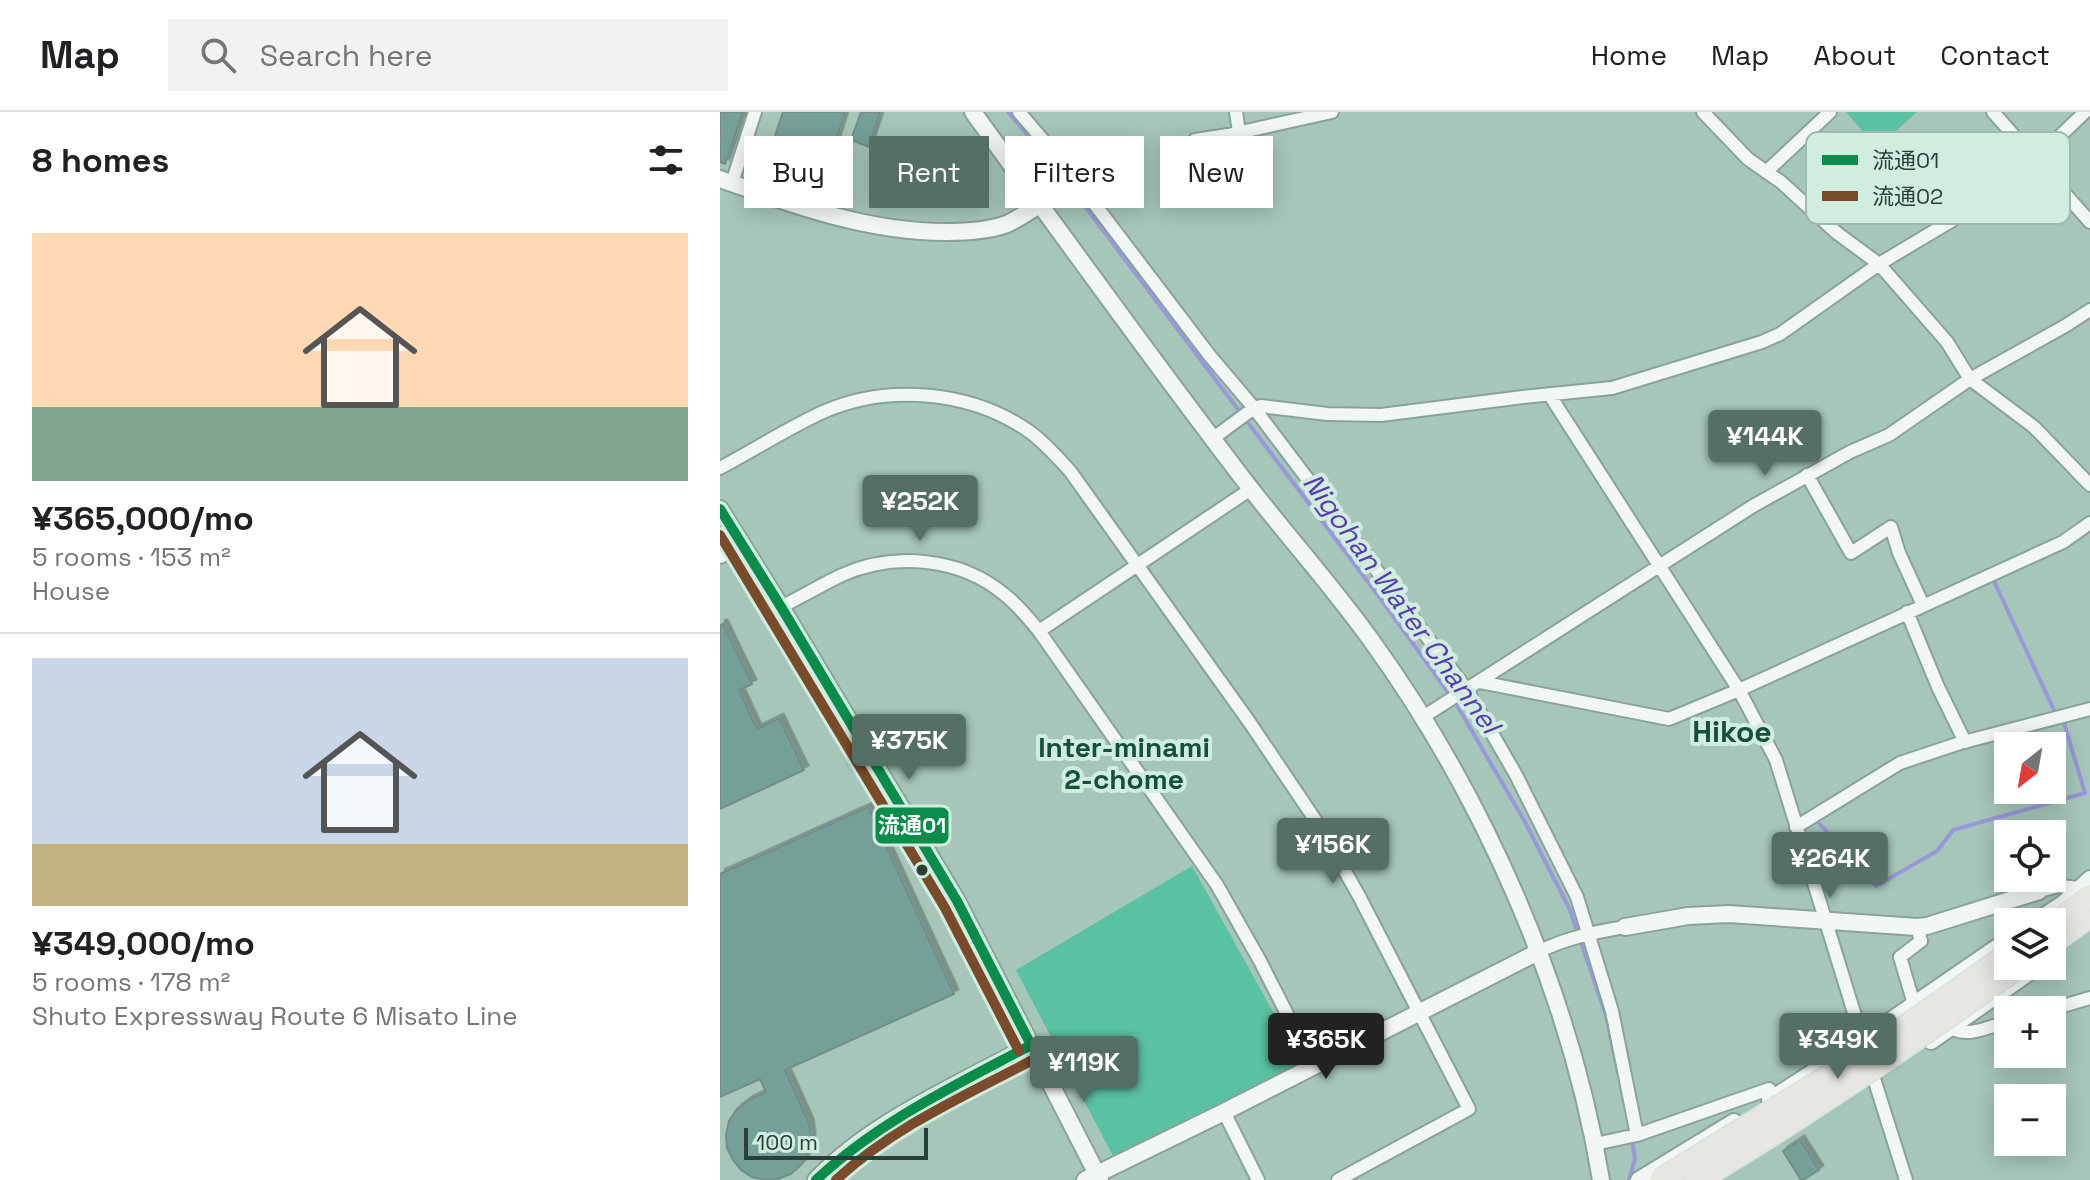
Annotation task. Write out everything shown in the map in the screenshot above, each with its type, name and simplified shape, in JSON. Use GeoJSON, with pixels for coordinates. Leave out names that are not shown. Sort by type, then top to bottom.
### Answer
{"type":"FeatureCollection","features":[{"type":"Feature","properties":{"kind":"highway"},"geometry":{"type":"LineString","coordinates":[[2064,908],[2088,888]]}},
{"type":"Feature","properties":{"kind":"highway"},"geometry":{"type":"LineString","coordinates":[[2066,936],[2090,914]]}},
{"type":"Feature","properties":{"kind":"highway"},"geometry":{"type":"LineString","coordinates":[[1661,1180],[1883,1043],[1994,965]]}},
{"type":"Feature","properties":{"kind":"highway"},"geometry":{"type":"LineString","coordinates":[[1697,1180],[1898,1051],[1999,980]]}},
{"type":"Feature","properties":{"kind":"street"},"geometry":{"type":"LineString","coordinates":[[755,112],[726,181],[838,218],[916,232],[970,232],[992,228],[1007,224],[1034,208]]}},
{"type":"Feature","properties":{"kind":"street"},"geometry":{"type":"LineString","coordinates":[[973,112],[1005,150]]}},
{"type":"Feature","properties":{"kind":"street"},"geometry":{"type":"LineString","coordinates":[[1019,112],[1040,136]]}},
{"type":"Feature","properties":{"kind":"street"},"geometry":{"type":"LineString","coordinates":[[1236,112],[1239,132]]}},
{"type":"Feature","properties":{"kind":"street"},"geometry":{"type":"LineString","coordinates":[[1217,136],[1239,132],[1276,118],[1332,112]]}},
{"type":"Feature","properties":{"kind":"street"},"geometry":{"type":"LineString","coordinates":[[1703,112],[1732,144],[1806,205]]}},
{"type":"Feature","properties":{"kind":"street"},"geometry":{"type":"LineString","coordinates":[[1809,132],[1830,112]]}},
{"type":"Feature","properties":{"kind":"street"},"geometry":{"type":"LineString","coordinates":[[1993,112],[2010,132]]}},
{"type":"Feature","properties":{"kind":"street"},"geometry":{"type":"LineString","coordinates":[[2064,132],[2085,112]]}},
{"type":"Feature","properties":{"kind":"street"},"geometry":{"type":"LineString","coordinates":[[1766,172],[1806,134]]}},
{"type":"Feature","properties":{"kind":"street"},"geometry":{"type":"LineString","coordinates":[[2070,199],[2090,222]]}},
{"type":"Feature","properties":{"kind":"street"},"geometry":{"type":"LineString","coordinates":[[1041,208],[1219,434],[1251,489],[1371,639],[1423,717],[1468,794],[1494,846],[1538,952],[1604,1142],[1601,1180]]}},
{"type":"Feature","properties":{"kind":"street"},"geometry":{"type":"LineString","coordinates":[[1098,208],[1210,356],[1254,408],[1467,690],[1516,775],[1577,897],[1612,1011],[1637,1135]]}},
{"type":"Feature","properties":{"kind":"street"},"geometry":{"type":"LineString","coordinates":[[1827,224],[1879,264],[1947,342],[1970,379],[2034,427],[2090,485]]}},
{"type":"Feature","properties":{"kind":"street"},"geometry":{"type":"LineString","coordinates":[[1219,434],[1254,408],[1381,415],[1612,388],[1772,338],[1879,264],[1946,224]]}},
{"type":"Feature","properties":{"kind":"street"},"geometry":{"type":"LineString","coordinates":[[1423,717],[1753,506],[1850,452],[1889,435],[1970,379],[2090,310]]}},
{"type":"Feature","properties":{"kind":"street"},"geometry":{"type":"LineString","coordinates":[[1549,394],[1739,690],[1776,760],[1906,1180]]}},
{"type":"Feature","properties":{"kind":"street"},"geometry":{"type":"LineString","coordinates":[[720,468],[824,412],[862,399],[904,395],[943,398],[983,407],[1027,430],[1070,471],[1250,723],[1320,827],[1469,1109],[1338,1180]]}},
{"type":"Feature","properties":{"kind":"street"},"geometry":{"type":"LineString","coordinates":[[1807,475],[1851,553],[1891,527],[1899,553],[1923,605]]}},
{"type":"Feature","properties":{"kind":"street"},"geometry":{"type":"LineString","coordinates":[[1039,631],[1251,489]]}},
{"type":"Feature","properties":{"kind":"street"},"geometry":{"type":"LineString","coordinates":[[720,509],[957,901],[1031,1045],[1094,1178],[1419,1011],[1538,952],[1588,933],[1708,914],[1917,927],[2036,892]]}},
{"type":"Feature","properties":{"kind":"street"},"geometry":{"type":"LineString","coordinates":[[1480,682],[1669,719],[2063,542],[2090,523]]}},
{"type":"Feature","properties":{"kind":"street"},"geometry":{"type":"LineString","coordinates":[[720,555],[741,544]]}},
{"type":"Feature","properties":{"kind":"street"},"geometry":{"type":"LineString","coordinates":[[781,607],[843,575],[879,563],[915,560],[955,568],[1003,592],[1039,631],[1217,885],[1313,1065]]}},
{"type":"Feature","properties":{"kind":"street"},"geometry":{"type":"LineString","coordinates":[[1907,612],[1965,742]]}},
{"type":"Feature","properties":{"kind":"street"},"geometry":{"type":"LineString","coordinates":[[1796,827],[1900,763],[1965,742],[2090,709]]}},
{"type":"Feature","properties":{"kind":"street"},"geometry":{"type":"LineString","coordinates":[[2066,886],[2088,888]]}},
{"type":"Feature","properties":{"kind":"street"},"geometry":{"type":"LineString","coordinates":[[1917,927],[1921,941],[1900,957],[1917,1002]]}},
{"type":"Feature","properties":{"kind":"street"},"geometry":{"type":"LineString","coordinates":[[2066,939],[2090,927]]}},
{"type":"Feature","properties":{"kind":"street"},"geometry":{"type":"LineString","coordinates":[[1640,1180],[1863,1041],[1994,950]]}},
{"type":"Feature","properties":{"kind":"street"},"geometry":{"type":"LineString","coordinates":[[1717,1180],[1874,1079],[2018,980]]}},
{"type":"Feature","properties":{"kind":"street"},"geometry":{"type":"LineString","coordinates":[[2066,1005],[2090,998]]}},
{"type":"Feature","properties":{"kind":"street"},"geometry":{"type":"LineString","coordinates":[[1917,1002],[1931,1002],[1950,1028],[1960,1033],[1994,1025]]}},
{"type":"Feature","properties":{"kind":"street"},"geometry":{"type":"LineString","coordinates":[[816,1180],[860,1141],[897,1117],[1031,1045]]}},
{"type":"Feature","properties":{"kind":"street"},"geometry":{"type":"LineString","coordinates":[[1604,1142],[1637,1135],[1769,1089],[1773,1098],[1767,1113],[1779,1130],[1795,1131]]}},
{"type":"Feature","properties":{"kind":"street"},"geometry":{"type":"LineString","coordinates":[[1224,1112],[1258,1180]]}},
{"type":"Feature","properties":{"kind":"green space"},"geometry":{"type":"Polygon","coordinates":[[[1846,112],[1917,112],[1895,132],[1863,132],[1846,112]]]}},
{"type":"Feature","properties":{"kind":"green space"},"geometry":{"type":"Polygon","coordinates":[[[1192,866],[1302,1064],[1114,1158],[1016,970],[1192,866]]]}},
{"type":"Feature","properties":{"kind":"building"},"geometry":{"type":"Polygon","coordinates":[[[720,112],[743,112],[725,164],[720,162],[720,112]]]}},
{"type":"Feature","properties":{"kind":"building"},"geometry":{"type":"Polygon","coordinates":[[[783,112],[845,112],[837,136],[775,136],[783,112]]]}},
{"type":"Feature","properties":{"kind":"building"},"geometry":{"type":"Polygon","coordinates":[[[861,112],[880,112],[872,136],[869,136],[869,147],[853,141],[861,112]]]}},
{"type":"Feature","properties":{"kind":"building"},"geometry":{"type":"Polygon","coordinates":[[[723,624],[752,684],[739,690],[757,729],[779,718],[804,770],[720,809],[720,625],[723,624]]]}},
{"type":"Feature","properties":{"kind":"building"},"geometry":{"type":"Polygon","coordinates":[[[868,807],[954,994],[785,1070],[809,1123],[809,1151],[802,1164],[791,1174],[765,1180],[752,1177],[733,1160],[727,1148],[726,1135],[729,1121],[737,1109],[766,1092],[760,1079],[720,1097],[720,874],[868,807]]]}},
{"type":"Feature","properties":{"kind":"building"},"geometry":{"type":"Polygon","coordinates":[[[1800,1140],[1819,1170],[1803,1180],[1783,1151],[1800,1140]]]}},
{"type":"Feature","properties":{"kind":"waterway","name":"Nigohan Water Channel"},"geometry":{"type":"LineString","coordinates":[[1008,112],[1057,169],[1450,695]]}},
{"type":"Feature","properties":{"kind":"waterway"},"geometry":{"type":"LineString","coordinates":[[1816,820],[1876,886],[1937,851],[1953,830],[2085,793],[2064,723],[2054,710],[1993,579]]}},
{"type":"Feature","properties":{"kind":"waterway","name":"Nigohan Water Channel"},"geometry":{"type":"LineString","coordinates":[[1455,702],[1525,822],[1570,910],[1606,1015],[1618,1072]]}},
{"type":"Feature","properties":{"kind":"waterway","name":"Nigohan Water Channel"},"geometry":{"type":"LineString","coordinates":[[1629,1180],[1635,1159],[1632,1139]]}},
{"type":"Feature","properties":{"kind":"transit line","name":"流通01"},"geometry":{"type":"LineString","coordinates":[[720,509],[957,901],[1031,1045]]}},
{"type":"Feature","properties":{"kind":"transit line","name":"流通02"},"geometry":{"type":"LineString","coordinates":[[720,535],[945,908],[1019,1051]]}},
{"type":"Feature","properties":{"kind":"transit line","name":"流通01"},"geometry":{"type":"LineString","coordinates":[[816,1180],[892,1122],[1031,1045]]}},
{"type":"Feature","properties":{"kind":"transit line","name":"流通02"},"geometry":{"type":"LineString","coordinates":[[836,1180],[907,1127],[1038,1057]]}},
{"type":"Feature","properties":{"kind":"district","name":"Hikoe"},"geometry":{"type":"Point","coordinates":[1732,731]}},
{"type":"Feature","properties":{"kind":"district","name":"Inter-minami 2-chome"},"geometry":{"type":"Point","coordinates":[1124,763]}}]}
